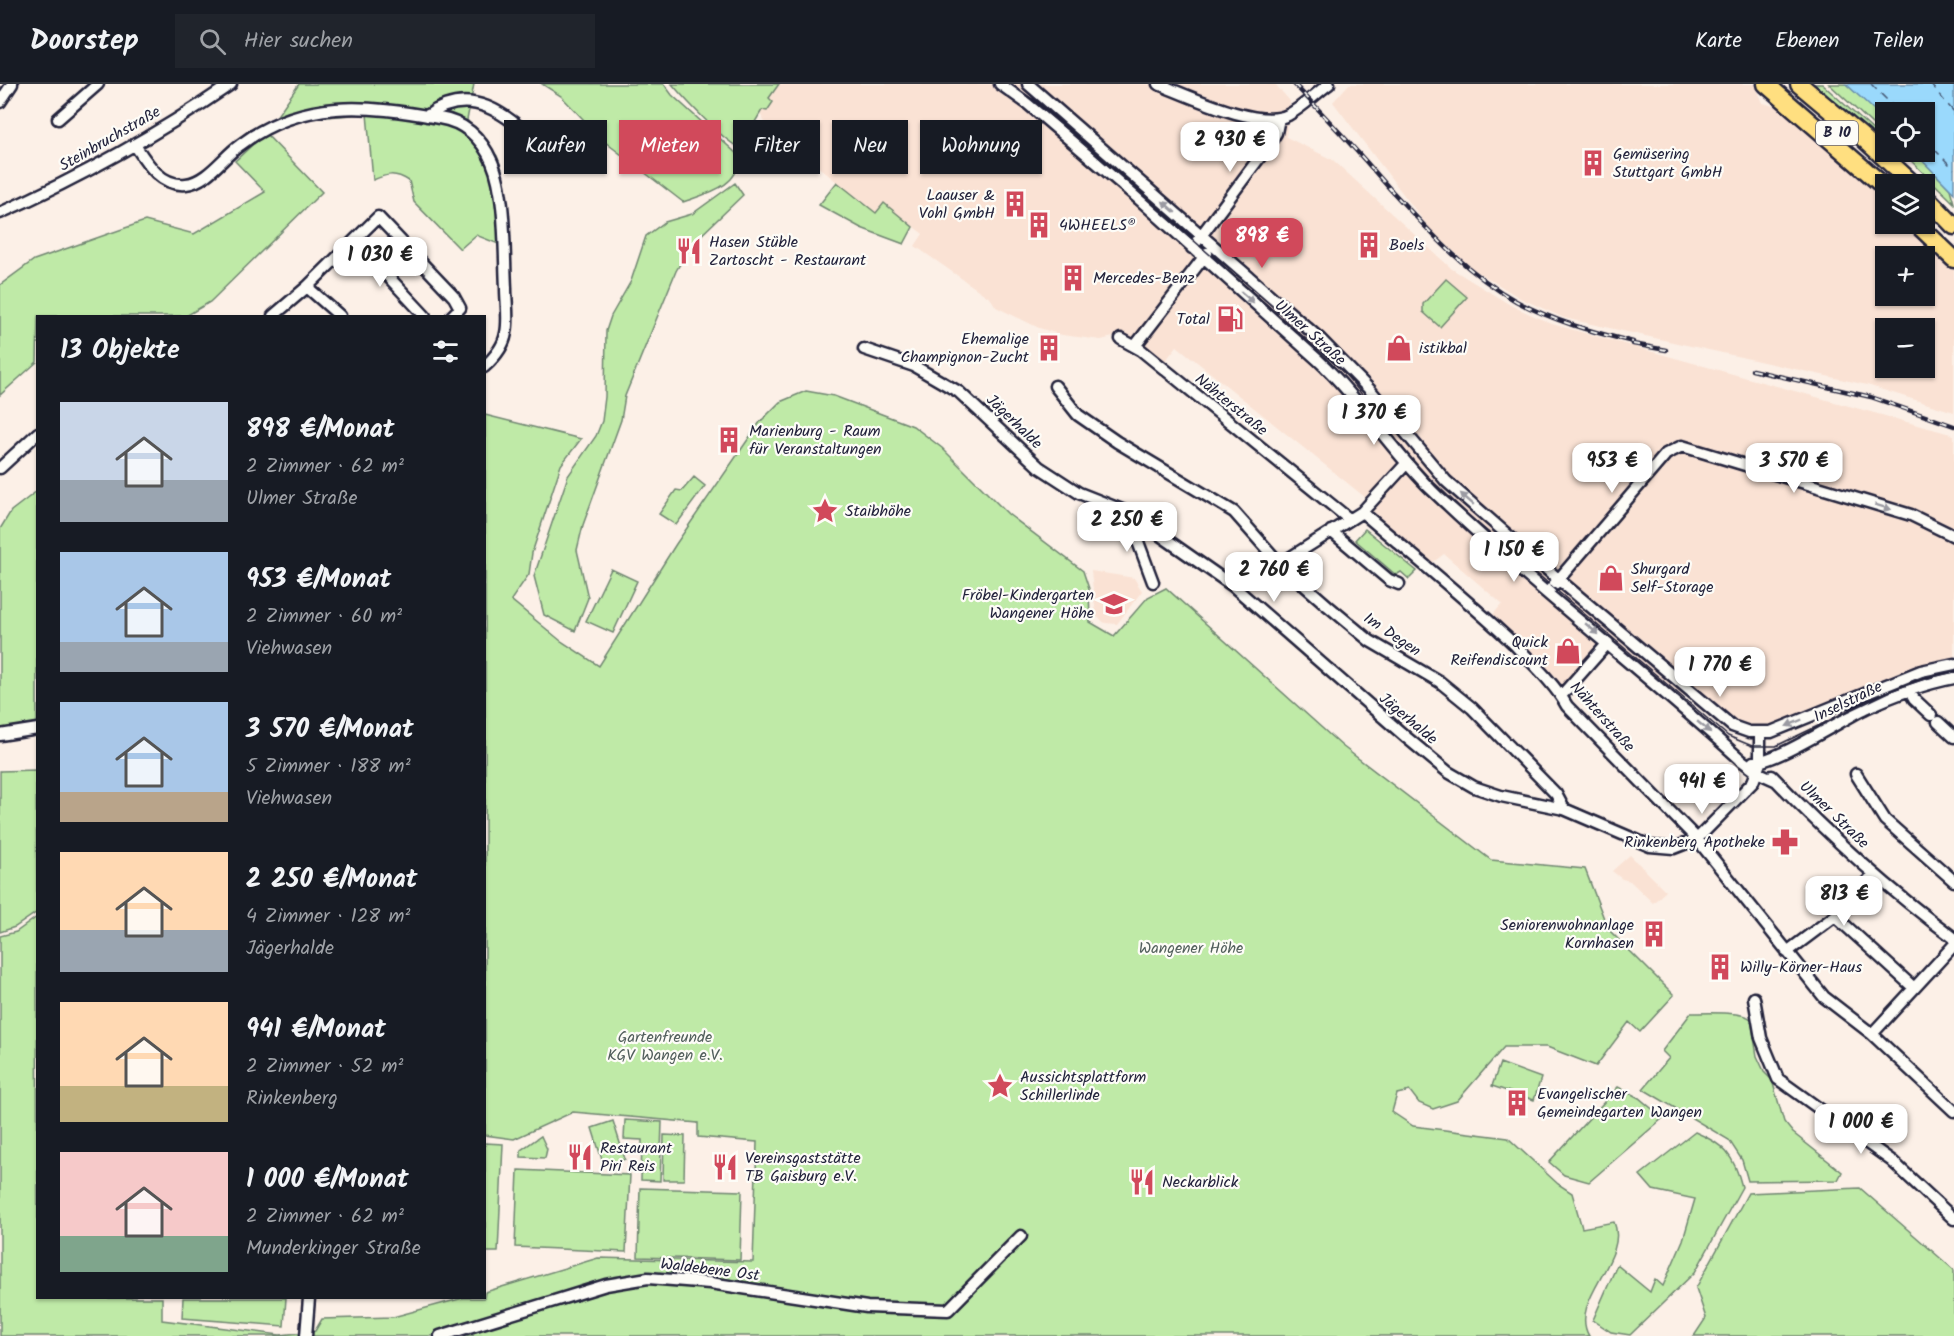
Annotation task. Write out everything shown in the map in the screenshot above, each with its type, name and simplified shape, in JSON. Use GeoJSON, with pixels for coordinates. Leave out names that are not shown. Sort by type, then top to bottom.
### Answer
{"type":"FeatureCollection","features":[{"type":"Feature","properties":{"kind":"highway"},"geometry":{"type":"LineString","coordinates":[[1766,84],[1875,178]]}},
{"type":"Feature","properties":{"kind":"highway","name":"B 10"},"geometry":{"type":"LineString","coordinates":[[1780,84],[1882,174]]}},
{"type":"Feature","properties":{"kind":"highway","name":"B 10"},"geometry":{"type":"LineString","coordinates":[[1798,84],[1861,136],[1902,174]]}},
{"type":"Feature","properties":{"kind":"highway"},"geometry":{"type":"LineString","coordinates":[[1935,206],[1954,226]]}},
{"type":"Feature","properties":{"kind":"highway"},"geometry":{"type":"LineString","coordinates":[[1935,225],[1954,245]]}},
{"type":"Feature","properties":{"kind":"highway"},"geometry":{"type":"LineString","coordinates":[[1928,234],[1954,259]]}},
{"type":"Feature","properties":{"kind":"street"},"geometry":{"type":"LineString","coordinates":[[0,102],[12,84]]}},
{"type":"Feature","properties":{"kind":"street"},"geometry":{"type":"LineString","coordinates":[[58,119],[98,84]]}},
{"type":"Feature","properties":{"kind":"street","name":"Steinbruchstraße"},"geometry":{"type":"LineString","coordinates":[[0,213],[43,194],[135,145],[231,84]]}},
{"type":"Feature","properties":{"kind":"street","name":"Ulmer Straße"},"geometry":{"type":"LineString","coordinates":[[1000,84],[1028,104],[1344,384],[1406,464],[1440,498],[1741,760],[1759,767],[1777,781],[1821,826],[1874,874],[1917,911],[1954,938]]}},
{"type":"Feature","properties":{"kind":"street","name":"Ulmer Straße"},"geometry":{"type":"LineString","coordinates":[[1028,84],[1331,349],[1370,390],[1446,482],[1725,721],[1742,730],[1760,733]]}},
{"type":"Feature","properties":{"kind":"street"},"geometry":{"type":"LineString","coordinates":[[1158,84],[1253,118],[1279,118],[1297,110],[1325,85]]}},
{"type":"Feature","properties":{"kind":"street"},"geometry":{"type":"LineString","coordinates":[[427,116],[449,101],[467,98],[478,100],[512,120]]}},
{"type":"Feature","properties":{"kind":"street"},"geometry":{"type":"LineString","coordinates":[[135,145],[147,164],[159,175],[168,181],[182,185],[204,176],[236,147],[257,132],[300,114],[348,107],[427,116],[455,122],[471,132],[491,160],[498,181],[507,331],[496,355],[486,365]]}},
{"type":"Feature","properties":{"kind":"street"},"geometry":{"type":"LineString","coordinates":[[1192,248],[1268,146],[1276,133],[1279,118]]}},
{"type":"Feature","properties":{"kind":"street"},"geometry":{"type":"LineString","coordinates":[[274,315],[307,287],[378,217],[454,297],[460,308],[453,315]]}},
{"type":"Feature","properties":{"kind":"street"},"geometry":{"type":"LineString","coordinates":[[355,241],[424,315]]}},
{"type":"Feature","properties":{"kind":"street"},"geometry":{"type":"LineString","coordinates":[[1136,346],[1213,245]]}},
{"type":"Feature","properties":{"kind":"street"},"geometry":{"type":"LineString","coordinates":[[307,287],[339,315]]}},
{"type":"Feature","properties":{"kind":"street","name":"Nähterstraße"},"geometry":{"type":"LineString","coordinates":[[1121,339],[1136,346],[1349,519]]}},
{"type":"Feature","properties":{"kind":"street","name":"Jägerhalde"},"geometry":{"type":"LineString","coordinates":[[864,349],[914,366],[959,392],[1039,467],[1079,493],[1127,512],[1233,586],[1448,772],[1474,786],[1502,796],[1564,809],[1650,846],[1674,848],[1697,839]]}},
{"type":"Feature","properties":{"kind":"street","name":"Im Degen"},"geometry":{"type":"LineString","coordinates":[[1055,386],[1078,415],[1234,512],[1280,564],[1370,641],[1440,682],[1472,708],[1556,794],[1564,809]]}},
{"type":"Feature","properties":{"kind":"street"},"geometry":{"type":"LineString","coordinates":[[0,468],[36,435]]}},
{"type":"Feature","properties":{"kind":"street"},"geometry":{"type":"LineString","coordinates":[[1547,592],[1666,454],[1674,448],[1686,446],[1911,515],[1954,536]]}},
{"type":"Feature","properties":{"kind":"street"},"geometry":{"type":"LineString","coordinates":[[1233,586],[1280,564],[1362,512],[1406,464]]}},
{"type":"Feature","properties":{"kind":"street","name":"Nähterstraße"},"geometry":{"type":"LineString","coordinates":[[1362,512],[1490,621],[1551,683],[1567,706],[1697,839],[1824,997],[1872,1034],[1954,1111]]}},
{"type":"Feature","properties":{"kind":"street"},"geometry":{"type":"LineString","coordinates":[[1142,522],[1137,538],[1153,582]]}},
{"type":"Feature","properties":{"kind":"street"},"geometry":{"type":"LineString","coordinates":[[1331,531],[1389,580],[1399,584]]}},
{"type":"Feature","properties":{"kind":"street"},"geometry":{"type":"LineString","coordinates":[[1561,696],[1608,643]]}},
{"type":"Feature","properties":{"kind":"street","name":"Inselstraße"},"geometry":{"type":"LineString","coordinates":[[1760,733],[1775,730],[1921,671],[1954,664]]}},
{"type":"Feature","properties":{"kind":"street","name":"Inselstraße"},"geometry":{"type":"LineString","coordinates":[[1759,767],[1867,708],[1909,690],[1954,678]]}},
{"type":"Feature","properties":{"kind":"street"},"geometry":{"type":"LineString","coordinates":[[1909,690],[1914,699],[1954,737]]}},
{"type":"Feature","properties":{"kind":"street"},"geometry":{"type":"LineString","coordinates":[[0,735],[36,729]]}},
{"type":"Feature","properties":{"kind":"street"},"geometry":{"type":"LineString","coordinates":[[1697,839],[1751,784],[1759,767],[1760,733]]}},
{"type":"Feature","properties":{"kind":"street"},"geometry":{"type":"LineString","coordinates":[[1856,774],[1885,819],[1954,881]]}},
{"type":"Feature","properties":{"kind":"street"},"geometry":{"type":"LineString","coordinates":[[1787,952],[1835,916],[1874,874]]}},
{"type":"Feature","properties":{"kind":"street"},"geometry":{"type":"LineString","coordinates":[[1835,916],[1914,988]]}},
{"type":"Feature","properties":{"kind":"street"},"geometry":{"type":"LineString","coordinates":[[1872,1034],[1954,945]]}},
{"type":"Feature","properties":{"kind":"street"},"geometry":{"type":"LineString","coordinates":[[1754,998],[1761,1038],[1778,1079],[1892,1161],[1954,1219]]}},
{"type":"Feature","properties":{"kind":"street","name":"Waldebene Ost"},"geometry":{"type":"LineString","coordinates":[[440,1336],[606,1285],[648,1278],[710,1283],[867,1307],[948,1310],[1021,1236]]}},
{"type":"Feature","properties":{"kind":"street"},"geometry":{"type":"LineString","coordinates":[[306,1336],[309,1299]]}},
{"type":"Feature","properties":{"kind":"shaded area"},"geometry":{"type":"Polygon","coordinates":[[[710,84],[1275,84],[1290,101],[1286,137],[1333,160],[1452,269],[1512,306],[1552,324],[1954,435],[1954,659],[1770,727],[1761,728],[1732,722],[1692,687],[1674,708],[1604,647],[1566,689],[1491,617],[1502,604],[1444,554],[1432,563],[1369,514],[1376,506],[1177,346],[1163,364],[1121,335],[1101,340],[1062,335],[1039,328],[996,307],[991,299],[915,246],[923,234],[884,204],[876,214],[820,168],[820,120],[764,120],[759,112],[710,84]]]}},
{"type":"Feature","properties":{"kind":"shaded area"},"geometry":{"type":"Polygon","coordinates":[[[1349,84],[1755,84],[1763,103],[1784,109],[1875,187],[1875,234],[1923,234],[1935,246],[1954,265],[1954,412],[1867,385],[1564,318],[1520,298],[1473,269],[1429,228],[1333,102],[1349,84]]]}},
{"type":"Feature","properties":{"kind":"shaded area","name":"Fröbel-Kindergarten Wangener Höhe"},"geometry":{"type":"Polygon","coordinates":[[[1091,571],[1134,578],[1142,591],[1117,624],[1105,623],[1096,616],[1091,571]]]}},
{"type":"Feature","properties":{"kind":"shaded area"},"geometry":{"type":"Polygon","coordinates":[[[1630,855],[1666,891],[1653,903],[1630,881],[1622,879],[1612,871],[1630,855]]]}},
{"type":"Feature","properties":{"kind":"green space"},"geometry":{"type":"Polygon","coordinates":[[[299,84],[474,84],[467,120],[497,156],[502,170],[509,248],[476,235],[460,249],[414,202],[409,181],[391,175],[373,180],[367,114],[298,119],[265,133],[299,84]]]}},
{"type":"Feature","properties":{"kind":"green space"},"geometry":{"type":"Polygon","coordinates":[[[542,84],[664,84],[672,95],[700,120],[619,120],[619,153],[607,144],[607,120],[584,120],[561,96],[542,84]]]}},
{"type":"Feature","properties":{"kind":"green space"},"geometry":{"type":"Polygon","coordinates":[[[672,84],[779,84],[769,98],[773,102],[767,111],[762,110],[756,120],[733,120],[733,144],[721,134],[721,120],[706,120],[672,84]]]}},
{"type":"Feature","properties":{"kind":"green space"},"geometry":{"type":"Polygon","coordinates":[[[1812,84],[1822,84],[1875,132],[1875,139],[1812,84]]]}},
{"type":"Feature","properties":{"kind":"green space"},"geometry":{"type":"Polygon","coordinates":[[[1829,84],[1846,84],[1875,110],[1875,127],[1829,84]]]}},
{"type":"Feature","properties":{"kind":"green space"},"geometry":{"type":"Polygon","coordinates":[[[265,133],[322,192],[210,302],[188,315],[36,315],[36,363],[0,395],[0,285],[34,260],[145,221],[194,234],[265,192],[235,161],[265,133]]]}},
{"type":"Feature","properties":{"kind":"green space"},"geometry":{"type":"Polygon","coordinates":[[[721,140],[733,150],[733,174],[735,174],[721,187],[683,202],[647,174],[721,174],[721,140]]]}},
{"type":"Feature","properties":{"kind":"green space"},"geometry":{"type":"Polygon","coordinates":[[[1912,162],[1924,162],[1950,189],[1954,203],[1935,184],[1935,174],[1924,174],[1912,162]]]}},
{"type":"Feature","properties":{"kind":"green space"},"geometry":{"type":"Polygon","coordinates":[[[837,182],[876,213],[884,203],[913,227],[904,244],[861,228],[819,205],[837,182]]]}},
{"type":"Feature","properties":{"kind":"green space"},"geometry":{"type":"Polygon","coordinates":[[[735,183],[743,195],[691,245],[676,271],[625,396],[621,420],[583,525],[577,550],[588,598],[575,631],[544,615],[534,576],[568,476],[596,436],[602,421],[605,397],[606,331],[611,316],[631,281],[646,236],[665,222],[692,214],[735,183]]]}},
{"type":"Feature","properties":{"kind":"green space"},"geometry":{"type":"Polygon","coordinates":[[[1446,279],[1467,297],[1440,327],[1423,312],[1423,304],[1446,279]]]}},
{"type":"Feature","properties":{"kind":"green space","name":"Wangener Höhe"},"geometry":{"type":"Polygon","coordinates":[[[806,391],[834,396],[913,426],[942,448],[1008,514],[1083,571],[1089,589],[1090,622],[1114,636],[1148,597],[1166,588],[1342,746],[1491,860],[1585,869],[1608,929],[1674,995],[1640,1032],[1629,1022],[1596,1066],[1547,1047],[1504,1047],[1457,1101],[1433,1109],[1419,1103],[1410,1091],[1397,1094],[1392,1112],[1413,1126],[1508,1138],[1558,1184],[1572,1193],[1582,1228],[1614,1222],[1617,1236],[1614,1250],[1586,1309],[1585,1323],[1589,1336],[0,1336],[0,936],[16,932],[36,918],[36,1299],[162,1299],[162,1320],[280,1335],[315,1331],[322,1319],[393,1317],[459,1299],[486,1299],[486,1292],[598,1258],[753,1262],[757,1142],[698,1137],[698,1123],[573,1112],[514,1139],[486,1135],[486,415],[581,439],[561,465],[532,553],[529,574],[511,600],[561,641],[599,666],[676,544],[760,422],[780,402],[806,391]]]}},
{"type":"Feature","properties":{"kind":"green space"},"geometry":{"type":"Polygon","coordinates":[[[694,477],[705,486],[676,525],[659,514],[676,490],[682,491],[694,477]]]}},
{"type":"Feature","properties":{"kind":"green space"},"geometry":{"type":"Polygon","coordinates":[[[36,492],[36,725],[0,731],[0,529],[11,511],[36,492]]]}},
{"type":"Feature","properties":{"kind":"green space"},"geometry":{"type":"Polygon","coordinates":[[[1365,529],[1417,571],[1409,579],[1401,572],[1396,575],[1355,540],[1365,529]]]}},
{"type":"Feature","properties":{"kind":"green space"},"geometry":{"type":"Polygon","coordinates":[[[611,569],[637,581],[613,633],[586,621],[611,569]]]}},
{"type":"Feature","properties":{"kind":"green space"},"geometry":{"type":"Polygon","coordinates":[[[36,770],[36,913],[15,927],[0,932],[0,771],[36,770]]]}},
{"type":"Feature","properties":{"kind":"green space"},"geometry":{"type":"Polygon","coordinates":[[[1691,1013],[1731,1014],[1751,1019],[1757,1056],[1765,1073],[1772,1080],[1784,1122],[1793,1133],[1842,1172],[1838,1180],[1748,1181],[1742,1160],[1729,1140],[1643,1089],[1669,1058],[1662,1051],[1691,1013]]]}},
{"type":"Feature","properties":{"kind":"green space"},"geometry":{"type":"Polygon","coordinates":[[[1500,1063],[1541,1078],[1534,1100],[1492,1086],[1500,1063]]]}},
{"type":"Feature","properties":{"kind":"green space"},"geometry":{"type":"Polygon","coordinates":[[[1618,1087],[1639,1098],[1663,1118],[1589,1182],[1564,1175],[1549,1162],[1618,1087]]]}},
{"type":"Feature","properties":{"kind":"green space"},"geometry":{"type":"Polygon","coordinates":[[[625,1120],[662,1122],[660,1181],[641,1180],[642,1140],[624,1139],[625,1120]]]}},
{"type":"Feature","properties":{"kind":"green space"},"geometry":{"type":"Polygon","coordinates":[[[613,1121],[625,1159],[604,1166],[592,1128],[613,1121]]]}},
{"type":"Feature","properties":{"kind":"green space"},"geometry":{"type":"Polygon","coordinates":[[[1695,1132],[1721,1146],[1731,1159],[1742,1187],[1695,1272],[1630,1335],[1611,1332],[1593,1320],[1617,1265],[1650,1292],[1655,1279],[1663,1286],[1683,1240],[1695,1199],[1653,1190],[1640,1175],[1695,1132]]]}},
{"type":"Feature","properties":{"kind":"green space"},"geometry":{"type":"Polygon","coordinates":[[[664,1135],[685,1136],[684,1180],[663,1180],[664,1135]]]}},
{"type":"Feature","properties":{"kind":"green space"},"geometry":{"type":"Polygon","coordinates":[[[541,1136],[547,1149],[545,1158],[521,1157],[521,1150],[541,1136]]]}},
{"type":"Feature","properties":{"kind":"green space"},"geometry":{"type":"Polygon","coordinates":[[[486,1143],[503,1144],[498,1252],[486,1252],[486,1143]]]}},
{"type":"Feature","properties":{"kind":"green space"},"geometry":{"type":"Polygon","coordinates":[[[518,1170],[630,1175],[626,1252],[515,1247],[518,1170]]]}},
{"type":"Feature","properties":{"kind":"green space"},"geometry":{"type":"Polygon","coordinates":[[[640,1188],[742,1191],[740,1260],[638,1257],[640,1188]]]}},
{"type":"Feature","properties":{"kind":"green space"},"geometry":{"type":"Polygon","coordinates":[[[1860,1188],[1954,1270],[1954,1336],[1694,1336],[1706,1318],[1696,1288],[1748,1193],[1860,1188]]]}},
{"type":"Feature","properties":{"kind":"green space"},"geometry":{"type":"Polygon","coordinates":[[[183,1299],[286,1299],[284,1326],[182,1318],[183,1299]]]}},
{"type":"Feature","properties":{"kind":"water"},"geometry":{"type":"Polygon","coordinates":[[[1846,84],[1954,84],[1954,193],[1924,162],[1935,162],[1935,102],[1875,102],[1875,111],[1846,84]]]}},
{"type":"Feature","properties":{"kind":"ferry route"},"geometry":{"type":"LineString","coordinates":[[1871,84],[1889,102]]}},
{"type":"Feature","properties":{"kind":"ferry route"},"geometry":{"type":"LineString","coordinates":[[1930,84],[1954,112]]}},
{"type":"Feature","properties":{"kind":"ferry route"},"geometry":{"type":"LineString","coordinates":[[1935,150],[1954,169]]}},
{"type":"Feature","properties":{"kind":"tram line"},"geometry":{"type":"LineString","coordinates":[[1012,84],[1337,366],[1364,397],[1414,463],[1442,493],[1728,736],[1752,746],[1776,746],[1893,690],[1954,672]]}},
{"type":"Feature","properties":{"kind":"railway"},"geometry":{"type":"LineString","coordinates":[[1294,84],[1419,220],[1448,250],[1480,277],[1516,301],[1544,314],[1588,330],[1633,342]]}},
{"type":"Feature","properties":{"kind":"railway"},"geometry":{"type":"LineString","coordinates":[[1633,344],[1666,350]]}},
{"type":"Feature","properties":{"kind":"railway"},"geometry":{"type":"LineString","coordinates":[[1752,370],[1871,397],[1954,426]]}},
{"type":"Feature","properties":{"kind":"place","name":"Gemüsering Stuttgart GmbH"},"geometry":{"type":"Point","coordinates":[1593,163]}},
{"type":"Feature","properties":{"kind":"place","name":"Laauser & Vohl GmbH"},"geometry":{"type":"Point","coordinates":[1015,204]}},
{"type":"Feature","properties":{"kind":"place","name":"4WHEELS®"},"geometry":{"type":"Point","coordinates":[1039,225]}},
{"type":"Feature","properties":{"kind":"place","name":"Boels"},"geometry":{"type":"Point","coordinates":[1369,245]}},
{"type":"Feature","properties":{"kind":"place","name":"Hasen Stüble Zartoscht - Restaurant"},"geometry":{"type":"Point","coordinates":[689,251]}},
{"type":"Feature","properties":{"kind":"place","name":"Mercedes-Benz"},"geometry":{"type":"Point","coordinates":[1073,278]}},
{"type":"Feature","properties":{"kind":"place","name":"Total"},"geometry":{"type":"Point","coordinates":[1230,319]}},
{"type":"Feature","properties":{"kind":"place","name":"Ehemalige Champignon-Zucht"},"geometry":{"type":"Point","coordinates":[1049,348]}},
{"type":"Feature","properties":{"kind":"place","name":"istikbal"},"geometry":{"type":"Point","coordinates":[1399,348]}},
{"type":"Feature","properties":{"kind":"place","name":"Marienburg - Raum für Veranstaltungen"},"geometry":{"type":"Point","coordinates":[729,440]}},
{"type":"Feature","properties":{"kind":"place","name":"Staibhöhe"},"geometry":{"type":"Point","coordinates":[825,511]}},
{"type":"Feature","properties":{"kind":"place","name":"Shurgard Self-Storage"},"geometry":{"type":"Point","coordinates":[1611,578]}},
{"type":"Feature","properties":{"kind":"place","name":"Fröbel-Kindergarten Wangener Höhe"},"geometry":{"type":"Point","coordinates":[1114,604]}},
{"type":"Feature","properties":{"kind":"place","name":"Quick Reifendiscount"},"geometry":{"type":"Point","coordinates":[1568,651]}},
{"type":"Feature","properties":{"kind":"place","name":"Rinkenberg Apotheke"},"geometry":{"type":"Point","coordinates":[1785,842]}},
{"type":"Feature","properties":{"kind":"place","name":"Seniorenwohnanlage Kornhasen"},"geometry":{"type":"Point","coordinates":[1654,934]}},
{"type":"Feature","properties":{"kind":"place","name":"Willy-Körner-Haus"},"geometry":{"type":"Point","coordinates":[1720,967]}},
{"type":"Feature","properties":{"kind":"place","name":"Aussichtsplattform Schillerlinde"},"geometry":{"type":"Point","coordinates":[1000,1086]}},
{"type":"Feature","properties":{"kind":"place","name":"Evangelischer Gemeindegarten Wangen"},"geometry":{"type":"Point","coordinates":[1517,1103]}},
{"type":"Feature","properties":{"kind":"place","name":"Restaurant Piri Reis"},"geometry":{"type":"Point","coordinates":[580,1157]}},
{"type":"Feature","properties":{"kind":"place","name":"Vereinsgaststätte TB Gaisburg e.V."},"geometry":{"type":"Point","coordinates":[725,1167]}},
{"type":"Feature","properties":{"kind":"place","name":"Neckarblick"},"geometry":{"type":"Point","coordinates":[1142,1182]}},
{"type":"Feature","properties":{"kind":"park label","name":"Gartenfreunde KGV Wangen e.V."},"geometry":{"type":"Point","coordinates":[665,1046]}}]}
